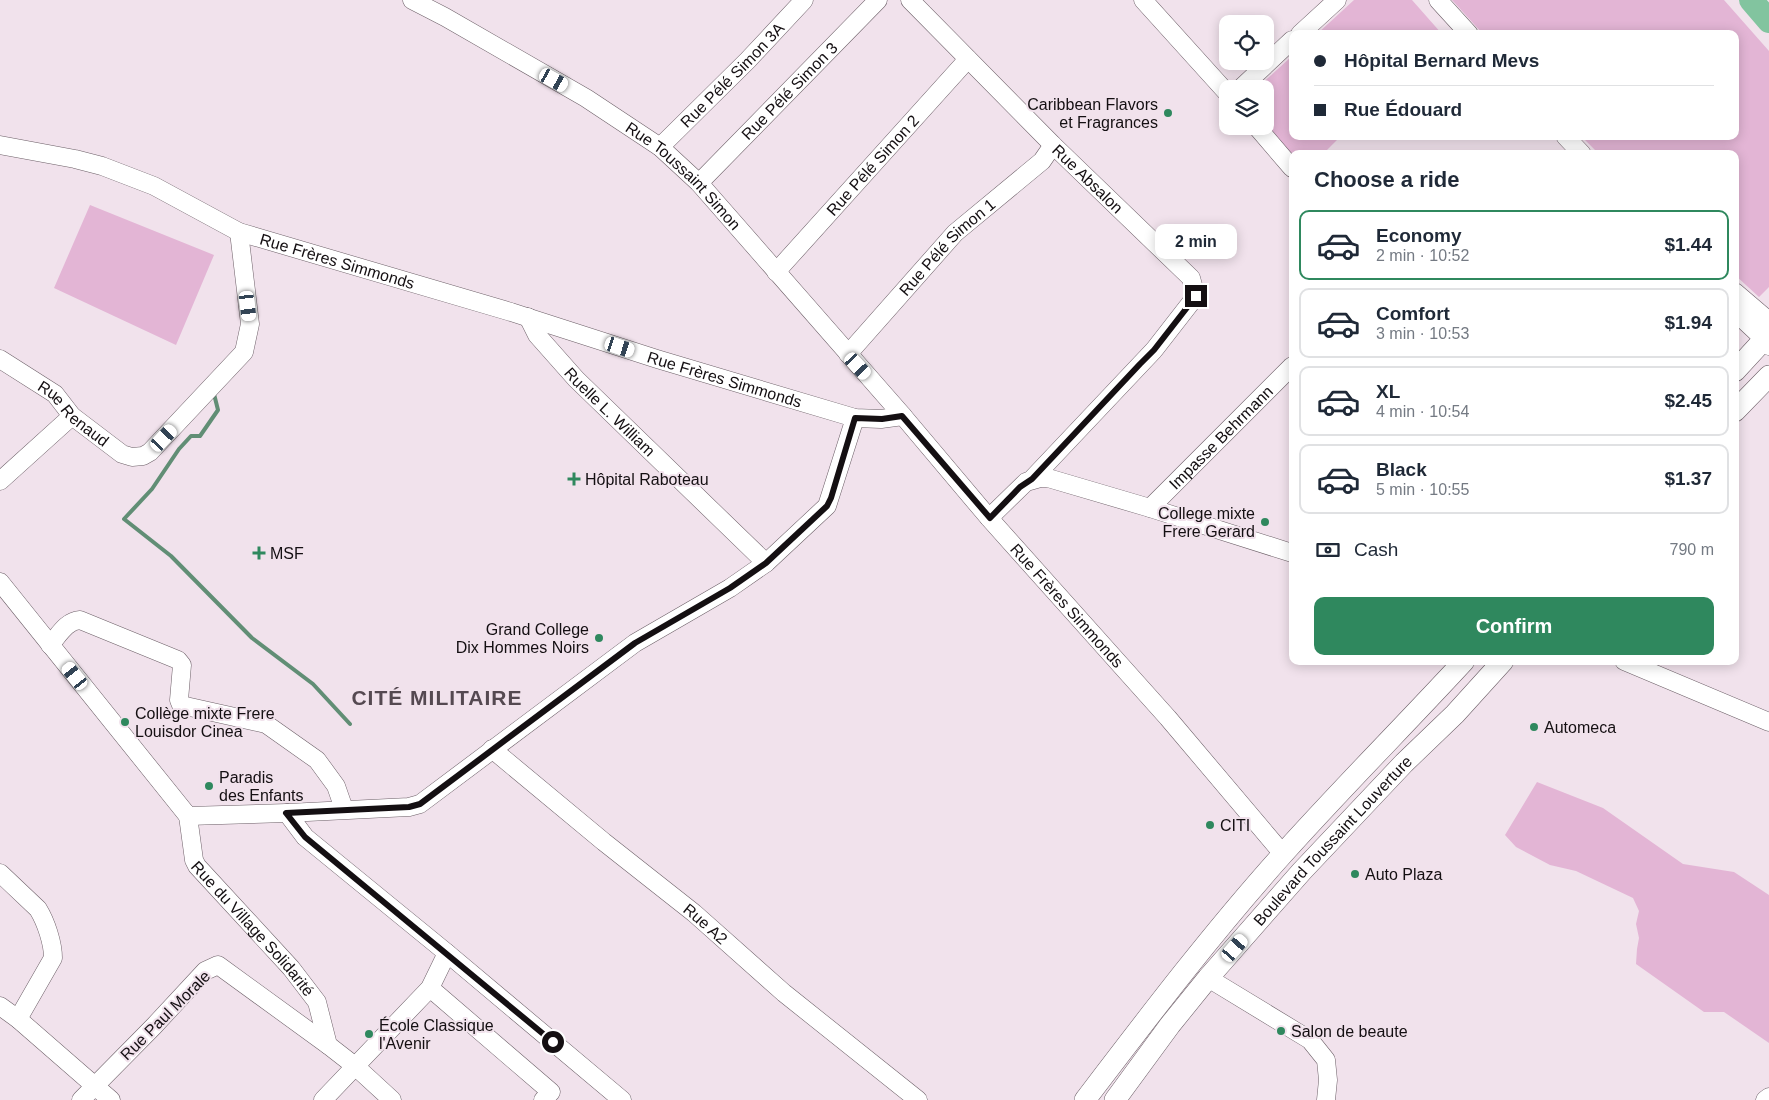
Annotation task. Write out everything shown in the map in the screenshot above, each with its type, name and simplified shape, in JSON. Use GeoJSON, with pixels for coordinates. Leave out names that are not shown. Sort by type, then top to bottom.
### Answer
{"type":"FeatureCollection","features":[{"type":"Feature","properties":{"kind":"main road"},"geometry":{"type":"LineString","coordinates":[[1739,366],[1768,335]]}},
{"type":"Feature","properties":{"kind":"main road"},"geometry":{"type":"LineString","coordinates":[[1739,407],[1769,376]]}},
{"type":"Feature","properties":{"kind":"main road","name":"Boulevard Toussaint Louverture"},"geometry":{"type":"LineString","coordinates":[[1085,1100],[1173,985],[1283,854],[1460,665]]}},
{"type":"Feature","properties":{"kind":"main road","name":"Boulevard Toussaint Louverture"},"geometry":{"type":"LineString","coordinates":[[1115,1100],[1170,1025],[1208,978],[1302,871],[1404,763],[1455,714],[1499,665]]}},
{"type":"Feature","properties":{"kind":"main road"},"geometry":{"type":"LineString","coordinates":[[1283,854],[1302,871]]}},
{"type":"Feature","properties":{"kind":"street","name":"Rue Toussaint Simon"},"geometry":{"type":"LineString","coordinates":[[412,0],[586,98],[660,147],[699,183],[902,416]]}},
{"type":"Feature","properties":{"kind":"street","name":"Rue Pélé Simon 3A"},"geometry":{"type":"LineString","coordinates":[[660,147],[748,60],[804,0]]}},
{"type":"Feature","properties":{"kind":"street","name":"Rue Pélé Simon 3"},"geometry":{"type":"LineString","coordinates":[[699,183],[878,0]]}},
{"type":"Feature","properties":{"kind":"street","name":"Rue Absalon"},"geometry":{"type":"LineString","coordinates":[[910,0],[1053,145],[1191,278],[1196,296],[1154,350],[1032,479]]}},
{"type":"Feature","properties":{"kind":"street"},"geometry":{"type":"LineString","coordinates":[[1143,0],[1219,84]]}},
{"type":"Feature","properties":{"kind":"street"},"geometry":{"type":"LineString","coordinates":[[1304,30],[1337,0]]}},
{"type":"Feature","properties":{"kind":"street"},"geometry":{"type":"LineString","coordinates":[[1438,0],[1465,30]]}},
{"type":"Feature","properties":{"kind":"street"},"geometry":{"type":"LineString","coordinates":[[1250,80],[1289,43]]}},
{"type":"Feature","properties":{"kind":"street","name":"Rue Pélé Simon 2"},"geometry":{"type":"LineString","coordinates":[[776,272],[968,59]]}},
{"type":"Feature","properties":{"kind":"street"},"geometry":{"type":"LineString","coordinates":[[1264,135],[1289,164]]}},
{"type":"Feature","properties":{"kind":"street"},"geometry":{"type":"LineString","coordinates":[[1569,140],[1578,150]]}},
{"type":"Feature","properties":{"kind":"street","name":"Rue Frères Simmonds"},"geometry":{"type":"LineString","coordinates":[[0,145],[76,159],[102,166],[154,186],[239,232],[528,317],[657,359],[855,418],[882,419],[902,416],[1161,711],[1283,854]]}},
{"type":"Feature","properties":{"kind":"street","name":"Rue Pélé Simon 1"},"geometry":{"type":"LineString","coordinates":[[848,354],[955,233],[1042,160],[1053,145]]}},
{"type":"Feature","properties":{"kind":"street","name":"Rue Renaud"},"geometry":{"type":"LineString","coordinates":[[0,359],[55,394],[72,416],[122,454],[132,457],[143,456],[150,452],[244,352],[250,324],[239,232]]}},
{"type":"Feature","properties":{"kind":"street"},"geometry":{"type":"LineString","coordinates":[[1739,297],[1768,335]]}},
{"type":"Feature","properties":{"kind":"street"},"geometry":{"type":"LineString","coordinates":[[1739,315],[1768,335]]}},
{"type":"Feature","properties":{"kind":"street","name":"Ruelle L. William"},"geometry":{"type":"LineString","coordinates":[[528,317],[537,335],[576,379],[766,563]]}},
{"type":"Feature","properties":{"kind":"street","name":"Impasse Behrmann"},"geometry":{"type":"LineString","coordinates":[[1150,508],[1289,369]]}},
{"type":"Feature","properties":{"kind":"street"},"geometry":{"type":"LineString","coordinates":[[0,481],[72,416]]}},
{"type":"Feature","properties":{"kind":"street"},"geometry":{"type":"LineString","coordinates":[[0,582],[188,816],[409,807],[420,804],[635,643],[730,588],[766,563],[827,506],[855,418]]}},
{"type":"Feature","properties":{"kind":"street"},"geometry":{"type":"LineString","coordinates":[[990,518],[1020,487],[1032,479],[1048,478],[1289,552]]}},
{"type":"Feature","properties":{"kind":"street"},"geometry":{"type":"LineString","coordinates":[[50,645],[68,624],[74,620],[80,620],[178,660],[182,665],[179,700],[181,705],[266,724],[317,760],[336,786],[344,810]]}},
{"type":"Feature","properties":{"kind":"street"},"geometry":{"type":"LineString","coordinates":[[1634,665],[1769,722]]}},
{"type":"Feature","properties":{"kind":"street","name":"Rue A2"},"geometry":{"type":"LineString","coordinates":[[492,749],[604,842],[694,913],[784,993],[918,1100]]}},
{"type":"Feature","properties":{"kind":"street"},"geometry":{"type":"LineString","coordinates":[[286,813],[305,837],[622,1100]]}},
{"type":"Feature","properties":{"kind":"street","name":"Rue du Village Solidarité"},"geometry":{"type":"LineString","coordinates":[[188,816],[194,860],[197,866],[291,968],[316,1002],[328,1044]]}},
{"type":"Feature","properties":{"kind":"street"},"geometry":{"type":"LineString","coordinates":[[0,873],[38,909],[53,950],[53,958],[18,1019]]}},
{"type":"Feature","properties":{"kind":"street"},"geometry":{"type":"LineString","coordinates":[[323,1100],[430,988],[447,953]]}},
{"type":"Feature","properties":{"kind":"street","name":"Rue Paul Morale"},"geometry":{"type":"LineString","coordinates":[[80,1100],[95,1087],[205,971],[218,964],[328,1044]]}},
{"type":"Feature","properties":{"kind":"street"},"geometry":{"type":"LineString","coordinates":[[1208,978],[1310,1040],[1326,1060],[1328,1080],[1326,1100]]}},
{"type":"Feature","properties":{"kind":"street"},"geometry":{"type":"LineString","coordinates":[[430,988],[551,1092],[544,1100]]}},
{"type":"Feature","properties":{"kind":"street"},"geometry":{"type":"LineString","coordinates":[[0,1006],[18,1019],[111,1100]]}},
{"type":"Feature","properties":{"kind":"street"},"geometry":{"type":"LineString","coordinates":[[328,1044],[392,1100]]}},
{"type":"Feature","properties":{"kind":"street"},"geometry":{"type":"LineString","coordinates":[[1765,1100],[1769,1098]]}},
{"type":"Feature","properties":{"kind":"shaded area"},"geometry":{"type":"Polygon","coordinates":[[[1354,0],[1412,0],[1438,30],[1321,30],[1354,0]]]}},
{"type":"Feature","properties":{"kind":"shaded area"},"geometry":{"type":"Polygon","coordinates":[[[1452,0],[1724,0],[1769,51],[1769,287],[1759,297],[1739,279],[1739,150],[1595,150],[1585,140],[1739,140],[1739,30],[1479,30],[1452,0]]]}},
{"type":"Feature","properties":{"kind":"shaded area"},"geometry":{"type":"Polygon","coordinates":[[[1289,59],[1289,140],[1337,140],[1327,150],[1289,150],[1289,153],[1274,135],[1274,80],[1266,80],[1289,59]]]}},
{"type":"Feature","properties":{"kind":"shaded area"},"geometry":{"type":"Polygon","coordinates":[[[90,205],[214,255],[176,345],[54,288],[90,205]]]}},
{"type":"Feature","properties":{"kind":"shaded area"},"geometry":{"type":"Polygon","coordinates":[[[1537,782],[1603,808],[1683,864],[1734,872],[1769,895],[1769,1043],[1724,1012],[1704,1012],[1636,964],[1639,938],[1636,924],[1639,911],[1633,898],[1576,871],[1550,865],[1516,847],[1505,835],[1537,782]]]}},
{"type":"Feature","properties":{"kind":"waterway"},"geometry":{"type":"LineString","coordinates":[[1751,0],[1769,21]]}},
{"type":"Feature","properties":{"kind":"waterway"},"geometry":{"type":"LineString","coordinates":[[214,394],[218,410],[200,436],[191,436],[179,449],[152,489],[124,519],[171,556],[252,638],[313,684],[350,724]]}},
{"type":"Feature","properties":{"kind":"place","name":"Caribbean Flavors et Fragrances"},"geometry":{"type":"Point","coordinates":[1168,113]}},
{"type":"Feature","properties":{"kind":"place","name":"Hôpital Raboteau"},"geometry":{"type":"Point","coordinates":[574,479]}},
{"type":"Feature","properties":{"kind":"place","name":"College mixte Frere Gerard"},"geometry":{"type":"Point","coordinates":[1265,522]}},
{"type":"Feature","properties":{"kind":"place","name":"MSF"},"geometry":{"type":"Point","coordinates":[259,553]}},
{"type":"Feature","properties":{"kind":"place","name":"Grand College Dix Hommes Noirs"},"geometry":{"type":"Point","coordinates":[599,638]}},
{"type":"Feature","properties":{"kind":"place","name":"Collège mixte Frere Louisdor Cinea"},"geometry":{"type":"Point","coordinates":[125,722]}},
{"type":"Feature","properties":{"kind":"place","name":"Automeca"},"geometry":{"type":"Point","coordinates":[1534,727]}},
{"type":"Feature","properties":{"kind":"place","name":"Paradis des Enfants"},"geometry":{"type":"Point","coordinates":[209,786]}},
{"type":"Feature","properties":{"kind":"place","name":"CITI"},"geometry":{"type":"Point","coordinates":[1210,825]}},
{"type":"Feature","properties":{"kind":"place","name":"Auto Plaza"},"geometry":{"type":"Point","coordinates":[1355,874]}},
{"type":"Feature","properties":{"kind":"place","name":"Salon de beaute"},"geometry":{"type":"Point","coordinates":[1281,1031]}},
{"type":"Feature","properties":{"kind":"place","name":"École Classique l'Avenir"},"geometry":{"type":"Point","coordinates":[369,1034]}},
{"type":"Feature","properties":{"kind":"district","name":"CITÉ MILITAIRE"},"geometry":{"type":"Point","coordinates":[437,698]}},
{"type":"Feature","properties":{"kind":"route"},"geometry":{"type":"LineString","coordinates":[[553,1042],[305,837],[286,813],[409,807],[420,804],[635,643],[730,588],[766,563],[827,506],[855,418],[882,419],[902,416],[990,518],[1020,487],[1032,479],[1154,350],[1196,296]]}}]}
